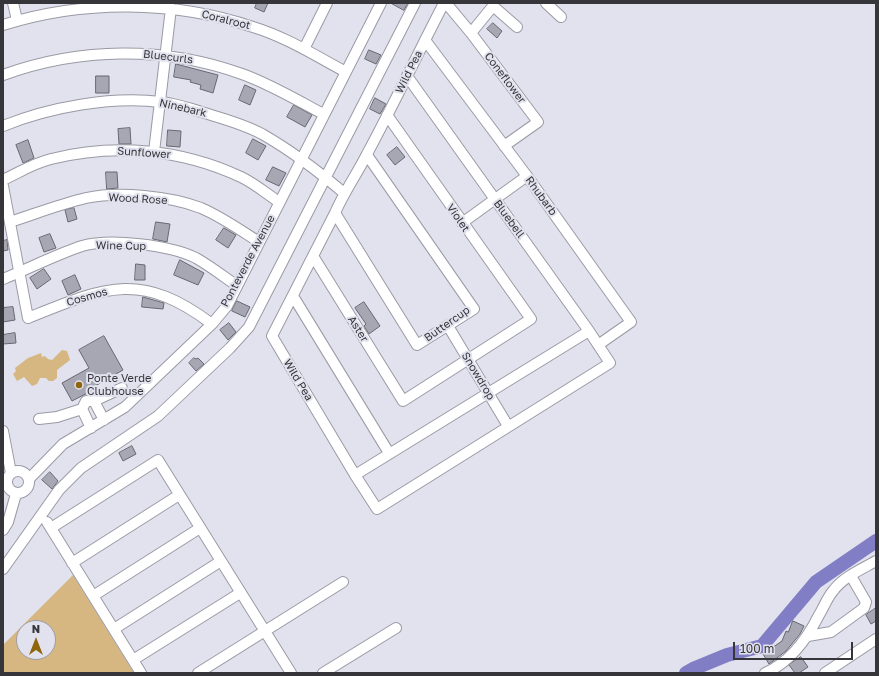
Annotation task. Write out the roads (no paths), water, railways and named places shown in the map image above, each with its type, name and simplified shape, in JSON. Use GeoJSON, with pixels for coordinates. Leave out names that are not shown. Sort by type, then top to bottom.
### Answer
{"type":"FeatureCollection","features":[{"type":"Feature","properties":{"kind":"street"},"geometry":{"type":"LineString","coordinates":[[13,3],[18,20]]}},
{"type":"Feature","properties":{"kind":"street","name":"Ponteverde Avenue"},"geometry":{"type":"LineString","coordinates":[[29,479],[64,444],[125,407],[212,324],[226,306],[380,3]]}},
{"type":"Feature","properties":{"kind":"street"},"geometry":{"type":"LineString","coordinates":[[3,569],[60,490],[81,468],[158,416],[230,348],[249,327],[416,3]]}},
{"type":"Feature","properties":{"kind":"street","name":"Coneflower"},"geometry":{"type":"LineString","coordinates":[[445,3],[471,33],[538,122],[504,146]]}},
{"type":"Feature","properties":{"kind":"street","name":"Wild Pea"},"geometry":{"type":"LineString","coordinates":[[445,3],[406,76],[367,155],[344,193],[272,336],[377,509],[610,363]]}},
{"type":"Feature","properties":{"kind":"street"},"geometry":{"type":"LineString","coordinates":[[546,3],[561,17]]}},
{"type":"Feature","properties":{"kind":"street","name":"Coralroot"},"geometry":{"type":"LineString","coordinates":[[3,25],[46,8],[102,4],[171,8],[218,17],[254,27],[304,49],[346,72]]}},
{"type":"Feature","properties":{"kind":"street"},"geometry":{"type":"LineString","coordinates":[[304,49],[323,4]]}},
{"type":"Feature","properties":{"kind":"street"},"geometry":{"type":"LineString","coordinates":[[471,33],[493,6],[517,27]]}},
{"type":"Feature","properties":{"kind":"street"},"geometry":{"type":"LineString","coordinates":[[154,152],[171,8]]}},
{"type":"Feature","properties":{"kind":"street","name":"Rhubarb"},"geometry":{"type":"LineString","coordinates":[[425,40],[527,176],[631,322],[598,345]]}},
{"type":"Feature","properties":{"kind":"street","name":"Bluecurls"},"geometry":{"type":"LineString","coordinates":[[3,75],[46,62],[94,54],[120,52],[165,55],[200,61],[242,74],[277,89],[323,114]]}},
{"type":"Feature","properties":{"kind":"street","name":"Bluebell"},"geometry":{"type":"LineString","coordinates":[[406,76],[589,331],[610,363]]}},
{"type":"Feature","properties":{"kind":"street","name":"Ninebark"},"geometry":{"type":"LineString","coordinates":[[3,126],[24,117],[66,107],[92,103],[160,102],[181,106],[225,119],[261,134],[301,158],[344,193]]}},
{"type":"Feature","properties":{"kind":"street","name":"Violet"},"geometry":{"type":"LineString","coordinates":[[387,115],[531,319],[468,360]]}},
{"type":"Feature","properties":{"kind":"street","name":"Sunflower"},"geometry":{"type":"LineString","coordinates":[[3,180],[49,159],[93,151],[154,152],[175,154],[235,174],[279,202]]}},
{"type":"Feature","properties":{"kind":"street","name":"Buttercup"},"geometry":{"type":"LineString","coordinates":[[335,213],[417,345],[474,308],[367,155]]}},
{"type":"Feature","properties":{"kind":"street"},"geometry":{"type":"LineString","coordinates":[[462,223],[527,176]]}},
{"type":"Feature","properties":{"kind":"street"},"geometry":{"type":"LineString","coordinates":[[3,186],[20,272]]}},
{"type":"Feature","properties":{"kind":"street","name":"Wood Rose"},"geometry":{"type":"LineString","coordinates":[[10,222],[87,198],[121,195],[180,202],[200,208],[217,216],[259,242]]}},
{"type":"Feature","properties":{"kind":"street","name":"Wine Cup"},"geometry":{"type":"LineString","coordinates":[[3,279],[49,258],[84,246],[133,244],[162,248],[195,258],[236,285]]}},
{"type":"Feature","properties":{"kind":"street","name":"Aster"},"geometry":{"type":"LineString","coordinates":[[313,256],[403,401],[468,360]]}},
{"type":"Feature","properties":{"kind":"street","name":"Cosmos"},"geometry":{"type":"LineString","coordinates":[[20,272],[28,318],[101,291],[125,288],[146,290],[174,299],[193,310],[212,324]]}},
{"type":"Feature","properties":{"kind":"street"},"geometry":{"type":"LineString","coordinates":[[293,296],[389,453]]}},
{"type":"Feature","properties":{"kind":"street","name":"Snowdrop"},"geometry":{"type":"LineString","coordinates":[[448,326],[508,426]]}},
{"type":"Feature","properties":{"kind":"street"},"geometry":{"type":"LineString","coordinates":[[355,475],[589,331]]}},
{"type":"Feature","properties":{"kind":"street"},"geometry":{"type":"LineString","coordinates":[[39,419],[57,417],[82,409],[86,401],[94,401],[122,388]]}},
{"type":"Feature","properties":{"kind":"street"},"geometry":{"type":"LineString","coordinates":[[94,401],[104,420]]}},
{"type":"Feature","properties":{"kind":"street"},"geometry":{"type":"LineString","coordinates":[[82,409],[91,428]]}},
{"type":"Feature","properties":{"kind":"street"},"geometry":{"type":"LineString","coordinates":[[3,431],[11,473]]}},
{"type":"Feature","properties":{"kind":"street"},"geometry":{"type":"LineString","coordinates":[[51,528],[158,460],[264,631],[286,672]]}},
{"type":"Feature","properties":{"kind":"street"},"geometry":{"type":"LineString","coordinates":[[18,470],[25,473],[29,479],[27,490],[16,494],[8,489],[6,485],[8,476],[18,470]]}},
{"type":"Feature","properties":{"kind":"street"},"geometry":{"type":"LineString","coordinates":[[3,530],[13,511],[16,494]]}},
{"type":"Feature","properties":{"kind":"street"},"geometry":{"type":"LineString","coordinates":[[72,562],[179,495]]}},
{"type":"Feature","properties":{"kind":"street"},"geometry":{"type":"LineString","coordinates":[[42,514],[141,673]]}},
{"type":"Feature","properties":{"kind":"street"},"geometry":{"type":"LineString","coordinates":[[93,596],[200,528]]}},
{"type":"Feature","properties":{"kind":"street"},"geometry":{"type":"LineString","coordinates":[[765,673],[789,657],[808,636],[833,591],[851,576],[876,560]]}},
{"type":"Feature","properties":{"kind":"street"},"geometry":{"type":"LineString","coordinates":[[114,629],[221,561]]}},
{"type":"Feature","properties":{"kind":"street"},"geometry":{"type":"LineString","coordinates":[[808,636],[831,632],[864,608],[866,602],[851,576]]}},
{"type":"Feature","properties":{"kind":"street"},"geometry":{"type":"LineString","coordinates":[[198,673],[343,582]]}},
{"type":"Feature","properties":{"kind":"street"},"geometry":{"type":"LineString","coordinates":[[133,660],[240,593]]}},
{"type":"Feature","properties":{"kind":"street"},"geometry":{"type":"LineString","coordinates":[[323,673],[396,628]]}},
{"type":"Feature","properties":{"kind":"street"},"geometry":{"type":"LineString","coordinates":[[825,673],[876,639]]}},
{"type":"Feature","properties":{"kind":"waterway"},"geometry":{"type":"LineString","coordinates":[[686,673],[727,655],[762,646],[816,582],[876,541]]}},
{"type":"Feature","properties":{"kind":"place","name":"Ponte Verde Clubhouse"},"geometry":{"type":"Point","coordinates":[79,385]}}]}
